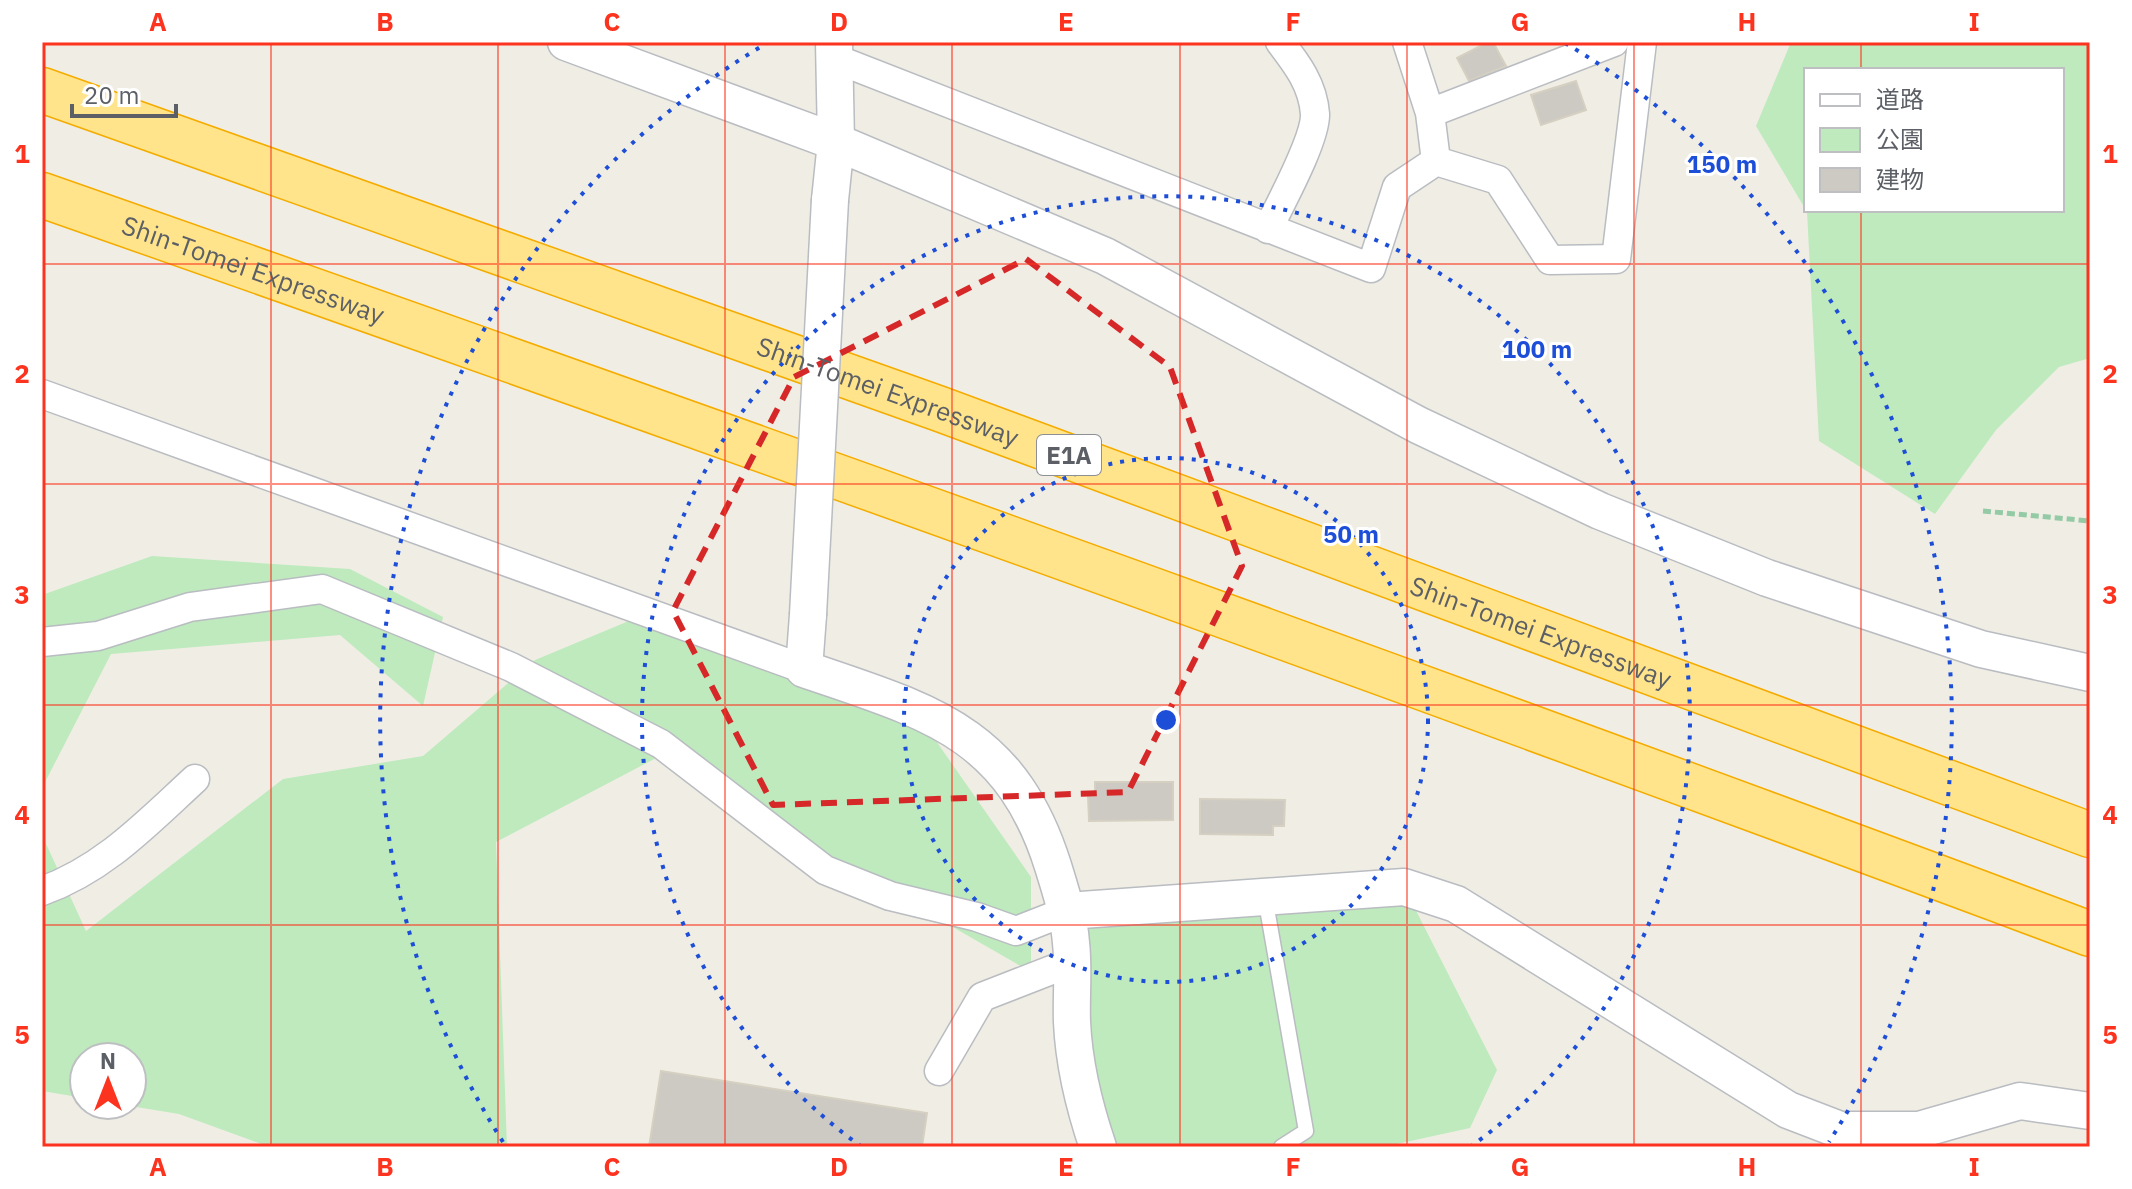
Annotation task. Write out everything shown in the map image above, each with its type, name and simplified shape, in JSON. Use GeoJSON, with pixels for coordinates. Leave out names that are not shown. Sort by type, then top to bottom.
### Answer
{"type":"FeatureCollection","features":[{"type":"Feature","properties":{"kind":"highway","name":"Shin-Tomei Expressway"},"geometry":{"type":"LineString","coordinates":[[42,90],[955,414],[2090,835]]}},
{"type":"Feature","properties":{"kind":"highway","name":"Shin-Tomei Expressway"},"geometry":{"type":"LineString","coordinates":[[42,195],[925,506],[1578,742],[2090,934]]}},
{"type":"Feature","properties":{"kind":"street"},"geometry":{"type":"LineString","coordinates":[[566,42],[836,142],[1105,256],[1418,425],[1600,511],[1767,578],[1953,640],[2090,673]]}},
{"type":"Feature","properties":{"kind":"street"},"geometry":{"type":"LineString","coordinates":[[1268,229],[1298,167],[1315,117],[1309,87],[1280,42]]}},
{"type":"Feature","properties":{"kind":"street"},"geometry":{"type":"LineString","coordinates":[[1407,42],[1430,113],[1436,161]]}},
{"type":"Feature","properties":{"kind":"street"},"geometry":{"type":"LineString","coordinates":[[1430,113],[1614,42]]}},
{"type":"Feature","properties":{"kind":"street"},"geometry":{"type":"LineString","coordinates":[[1436,161],[1498,180],[1550,260],[1616,259],[1642,42]]}},
{"type":"Feature","properties":{"kind":"street"},"geometry":{"type":"LineString","coordinates":[[804,669],[830,200],[836,142],[835,51],[1268,229],[1371,268],[1397,187],[1436,161]]}},
{"type":"Feature","properties":{"kind":"street"},"geometry":{"type":"LineString","coordinates":[[42,394],[936,718],[978,745],[1014,779],[1046,843],[1067,911],[1072,962],[1072,1025],[1081,1098],[1098,1147]]}},
{"type":"Feature","properties":{"kind":"street"},"geometry":{"type":"LineString","coordinates":[[42,642],[98,636],[190,607],[322,589],[511,667],[661,744],[825,870],[890,896],[977,917],[1016,931],[1067,911],[1404,887],[1456,904],[1788,1110],[1840,1130],[1919,1130],[2020,1101],[2090,1111]]}},
{"type":"Feature","properties":{"kind":"street"},"geometry":{"type":"LineString","coordinates":[[42,891],[76,879],[120,849],[195,779]]}},
{"type":"Feature","properties":{"kind":"street"},"geometry":{"type":"LineString","coordinates":[[939,1071],[982,997],[1072,962]]}},
{"type":"Feature","properties":{"kind":"lane"},"geometry":{"type":"LineString","coordinates":[[1265,897],[1306,1131],[1281,1147]]}},
{"type":"Feature","properties":{"kind":"path"},"geometry":{"type":"LineString","coordinates":[[1983,511],[2090,521]]}},
{"type":"Feature","properties":{"kind":"highlighted area"},"geometry":{"type":"Polygon","coordinates":[[[1026,259],[1170,367],[1242,566],[1128,792],[773,805],[673,611],[794,377],[1026,259]]]}},
{"type":"Feature","properties":{"kind":"green space"},"geometry":{"type":"Polygon","coordinates":[[[1791,42],[2090,42],[2090,358],[2059,367],[1996,430],[1935,514],[1819,441],[1807,212],[2064,212],[2064,68],[1804,68],[1804,207],[1756,126],[1791,42]]]}},
{"type":"Feature","properties":{"kind":"green space"},"geometry":{"type":"Polygon","coordinates":[[[152,556],[350,569],[443,617],[423,706],[340,635],[111,654],[42,788],[42,595],[152,556]]]}},
{"type":"Feature","properties":{"kind":"green space"},"geometry":{"type":"Polygon","coordinates":[[[648,613],[934,738],[1031,877],[1031,972],[937,918],[869,885],[679,746],[496,842],[507,1147],[270,1147],[179,1114],[148,1109],[148,1041],[68,1041],[68,1095],[42,1091],[42,835],[86,931],[283,779],[423,756],[535,660],[648,613]]]}},
{"type":"Feature","properties":{"kind":"green space"},"geometry":{"type":"Polygon","coordinates":[[[1404,887],[1497,1070],[1470,1128],[1383,1147],[1110,1147],[1080,1089],[1067,911],[1404,887]]]}},
{"type":"Feature","properties":{"kind":"building"},"geometry":{"type":"Polygon","coordinates":[[[1493,42],[1506,66],[1469,81],[1457,58],[1493,42]]]}},
{"type":"Feature","properties":{"kind":"building"},"geometry":{"type":"Polygon","coordinates":[[[1576,81],[1586,110],[1541,125],[1531,95],[1576,81]]]}},
{"type":"Feature","properties":{"kind":"building"},"geometry":{"type":"Polygon","coordinates":[[[1095,782],[1173,782],[1173,820],[1089,821],[1088,796],[1095,796],[1095,782]]]}},
{"type":"Feature","properties":{"kind":"building"},"geometry":{"type":"Polygon","coordinates":[[[1200,799],[1285,800],[1284,826],[1273,826],[1273,835],[1200,834],[1200,799]]]}},
{"type":"Feature","properties":{"kind":"building"},"geometry":{"type":"Polygon","coordinates":[[[661,1071],[927,1113],[922,1147],[649,1147],[661,1071]]]}}]}
